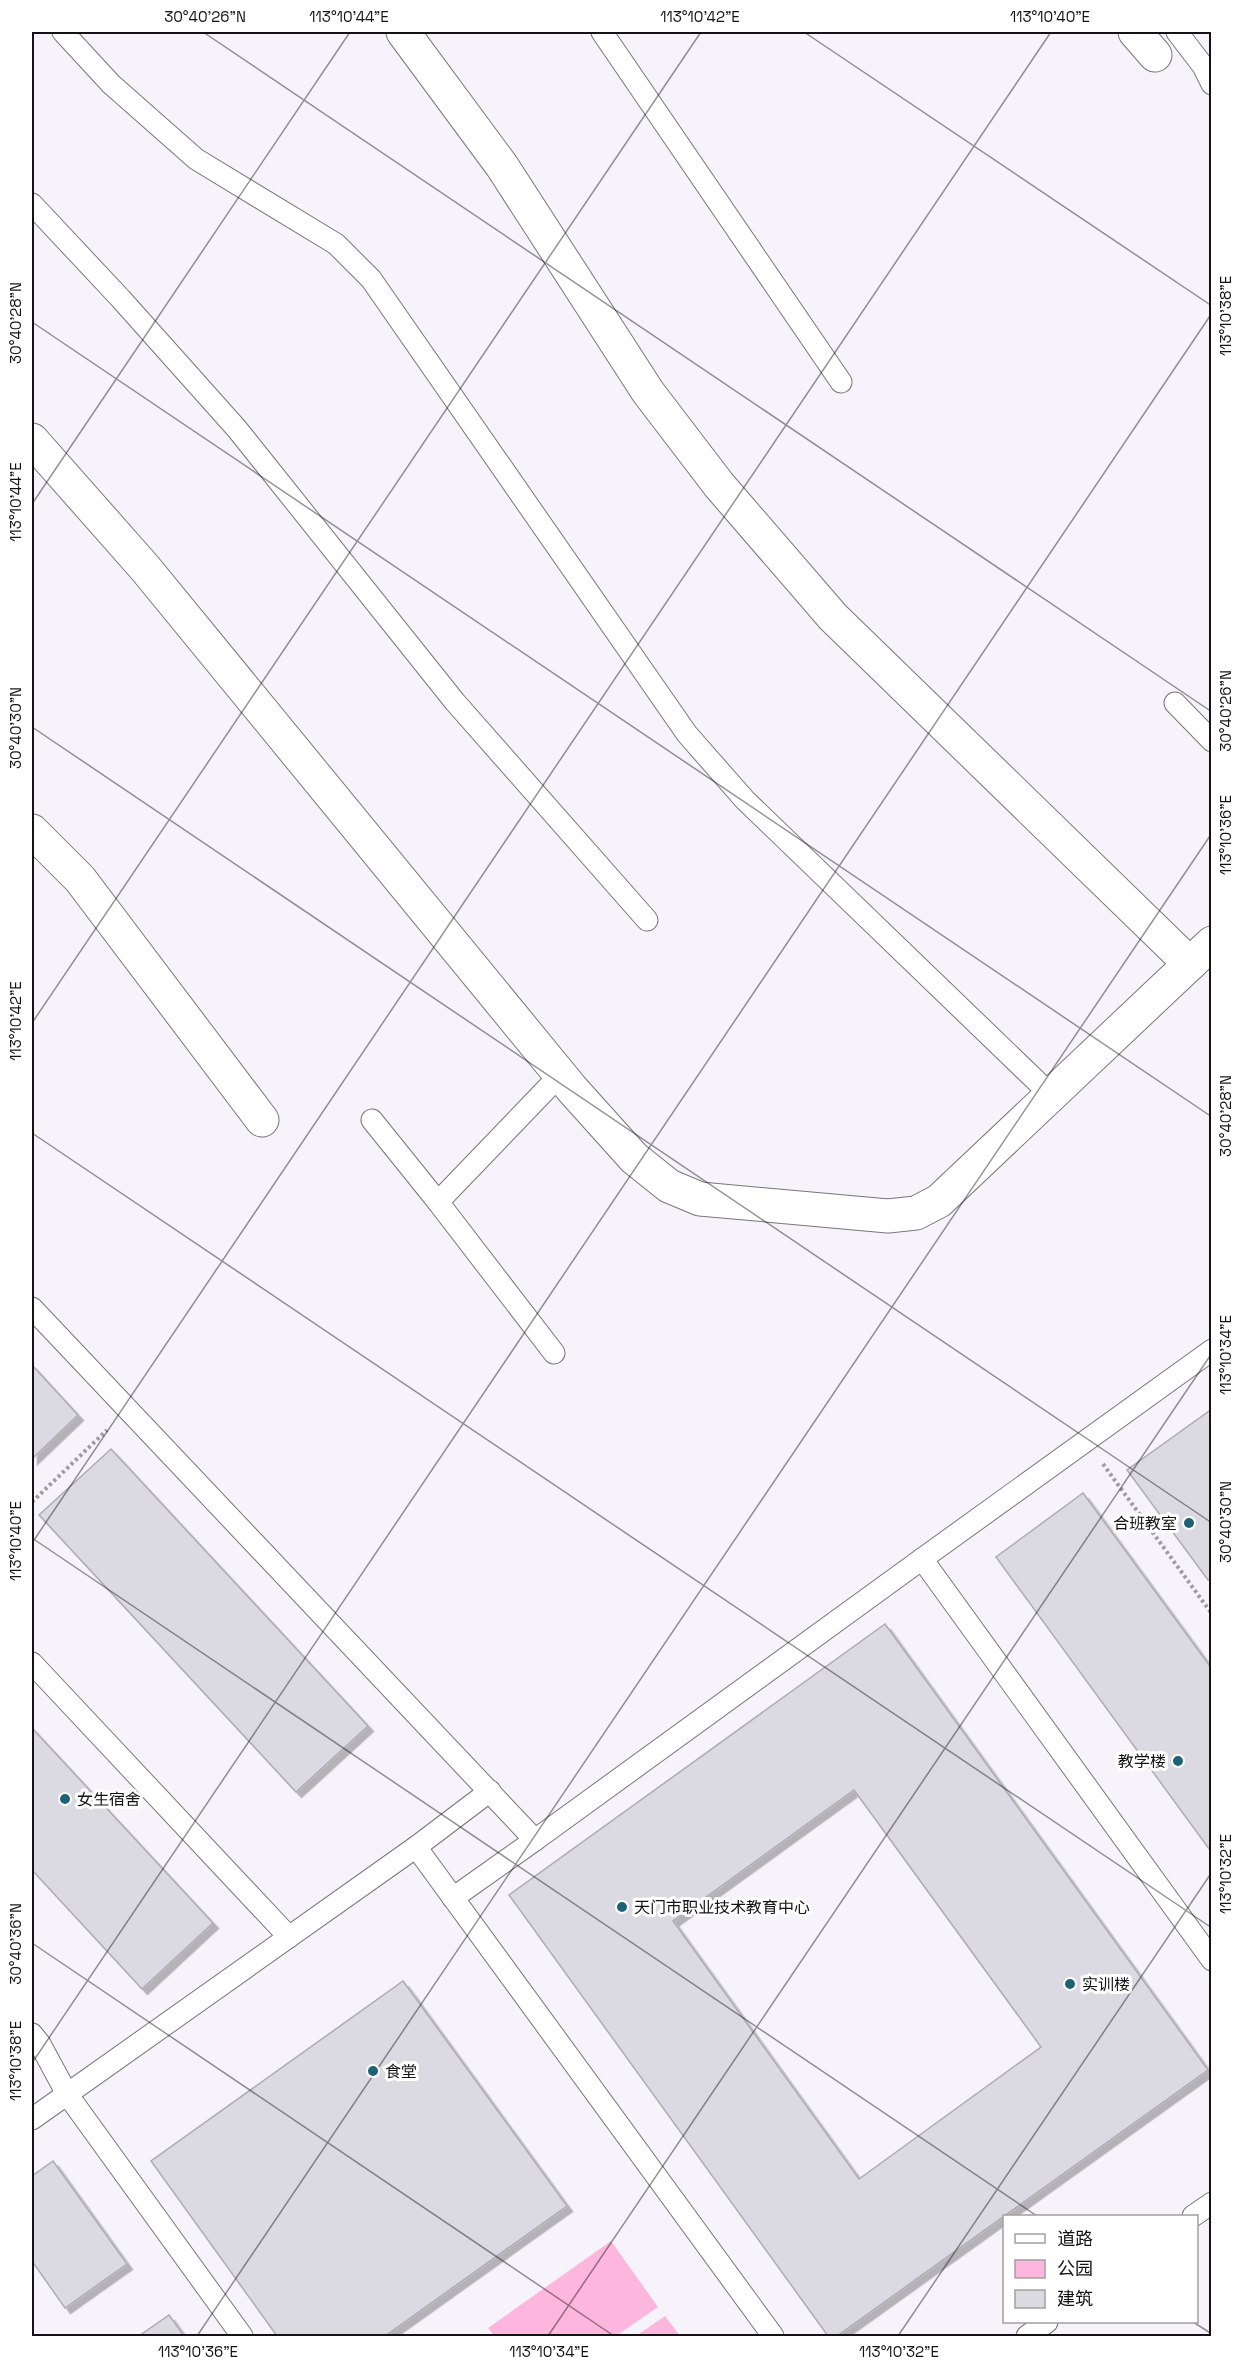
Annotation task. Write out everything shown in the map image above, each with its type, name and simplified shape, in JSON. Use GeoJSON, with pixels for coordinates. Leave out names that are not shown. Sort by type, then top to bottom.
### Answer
{"type":"FeatureCollection","features":[{"type":"Feature","properties":{"kind":"street"},"geometry":{"type":"LineString","coordinates":[[32,441],[152,577],[560,1075],[634,1158],[669,1186],[700,1199],[888,1216],[916,1213],[939,1201],[1201,954],[833,617],[719,485],[648,392],[502,166],[403,32]]}},
{"type":"Feature","properties":{"kind":"street"},"geometry":{"type":"LineString","coordinates":[[32,831],[80,879],[262,1120]]}},
{"type":"Feature","properties":{"kind":"lane"},"geometry":{"type":"LineString","coordinates":[[63,32],[111,84],[196,159],[336,244],[371,279],[687,734],[745,800],[1051,1095]]}},
{"type":"Feature","properties":{"kind":"lane"},"geometry":{"type":"LineString","coordinates":[[602,32],[841,382]]}},
{"type":"Feature","properties":{"kind":"lane"},"geometry":{"type":"LineString","coordinates":[[1177,32],[1203,66],[1212,84]]}},
{"type":"Feature","properties":{"kind":"lane"},"geometry":{"type":"LineString","coordinates":[[32,204],[121,299],[237,429],[455,702],[647,920]]}},
{"type":"Feature","properties":{"kind":"lane"},"geometry":{"type":"LineString","coordinates":[[1175,704],[1212,741]]}},
{"type":"Feature","properties":{"kind":"lane"},"geometry":{"type":"LineString","coordinates":[[438,1202],[560,1075]]}},
{"type":"Feature","properties":{"kind":"lane"},"geometry":{"type":"LineString","coordinates":[[372,1120],[554,1353]]}},
{"type":"Feature","properties":{"kind":"lane"},"geometry":{"type":"LineString","coordinates":[[32,1308],[535,1840]]}},
{"type":"Feature","properties":{"kind":"lane"},"geometry":{"type":"LineString","coordinates":[[453,1898],[1212,1350]]}},
{"type":"Feature","properties":{"kind":"lane"},"geometry":{"type":"LineString","coordinates":[[922,1559],[1212,1960]]}},
{"type":"Feature","properties":{"kind":"lane"},"geometry":{"type":"LineString","coordinates":[[32,1663],[290,1937]]}},
{"type":"Feature","properties":{"kind":"lane"},"geometry":{"type":"LineString","coordinates":[[32,2119],[416,1847],[490,1791]]}},
{"type":"Feature","properties":{"kind":"lane"},"geometry":{"type":"LineString","coordinates":[[416,1847],[772,2337]]}},
{"type":"Feature","properties":{"kind":"lane"},"geometry":{"type":"LineString","coordinates":[[32,2034],[40,2044],[67,2094],[242,2337]]}},
{"type":"Feature","properties":{"kind":"lane"},"geometry":{"type":"LineString","coordinates":[[1196,2215],[1212,2203]]}},
{"type":"Feature","properties":{"kind":"lane"},"geometry":{"type":"LineString","coordinates":[[1027,2337],[1046,2323]]}},
{"type":"Feature","properties":{"kind":"path"},"geometry":{"type":"LineString","coordinates":[[32,1502],[128,1410]]}},
{"type":"Feature","properties":{"kind":"path"},"geometry":{"type":"LineString","coordinates":[[1086,1441],[1212,1614]]}},
{"type":"Feature","properties":{"kind":"green space"},"geometry":{"type":"Polygon","coordinates":[[[611,2241],[658,2307],[616,2336],[494,2336],[488,2328],[611,2241]]]}},
{"type":"Feature","properties":{"kind":"green space"},"geometry":{"type":"Polygon","coordinates":[[[665,2316],[680,2336],[636,2336],[665,2316]]]}},
{"type":"Feature","properties":{"kind":"building"},"geometry":{"type":"Polygon","coordinates":[[[32,1365],[78,1415],[32,1459],[32,1365]]]}},
{"type":"Feature","properties":{"kind":"building","name":"合班教室"},"geometry":{"type":"Polygon","coordinates":[[[1212,1409],[1212,1577],[1208,1580],[1127,1470],[1212,1409]]]}},
{"type":"Feature","properties":{"kind":"building"},"geometry":{"type":"Polygon","coordinates":[[[111,1449],[368,1726],[296,1792],[39,1515],[111,1449]]]}},
{"type":"Feature","properties":{"kind":"building","name":"教学楼"},"geometry":{"type":"Polygon","coordinates":[[[1083,1493],[1212,1669],[1212,1853],[996,1557],[1083,1493]]]}},
{"type":"Feature","properties":{"kind":"building","name":"实训楼"},"geometry":{"type":"Polygon","coordinates":[[[885,1624],[1208,2070],[837,2336],[828,2336],[509,1895],[885,1624]],[[854,1790],[673,1921],[859,2179],[1041,2047],[854,1790]]]}},
{"type":"Feature","properties":{"kind":"building","name":"女生宿舍"},"geometry":{"type":"Polygon","coordinates":[[[32,1728],[213,1923],[142,1989],[32,1870],[32,1728]]]}},
{"type":"Feature","properties":{"kind":"building","name":"食堂"},"geometry":{"type":"Polygon","coordinates":[[[403,1981],[567,2206],[385,2336],[277,2336],[151,2161],[403,1981]]]}},
{"type":"Feature","properties":{"kind":"building"},"geometry":{"type":"Polygon","coordinates":[[[53,2161],[127,2264],[65,2308],[32,2261],[32,2176],[53,2161]]]}},
{"type":"Feature","properties":{"kind":"building"},"geometry":{"type":"Polygon","coordinates":[[[169,2315],[184,2336],[139,2336],[169,2315]]]}},
{"type":"Feature","properties":{"kind":"place","name":"合班教室"},"geometry":{"type":"Point","coordinates":[1189,1523]}},
{"type":"Feature","properties":{"kind":"place","name":"教学楼"},"geometry":{"type":"Point","coordinates":[1178,1761]}},
{"type":"Feature","properties":{"kind":"place","name":"女生宿舍"},"geometry":{"type":"Point","coordinates":[65,1799]}},
{"type":"Feature","properties":{"kind":"place","name":"天门市职业技术教育中心"},"geometry":{"type":"Point","coordinates":[622,1907]}},
{"type":"Feature","properties":{"kind":"place","name":"实训楼"},"geometry":{"type":"Point","coordinates":[1070,1984]}},
{"type":"Feature","properties":{"kind":"place","name":"食堂"},"geometry":{"type":"Point","coordinates":[373,2071]}}]}
